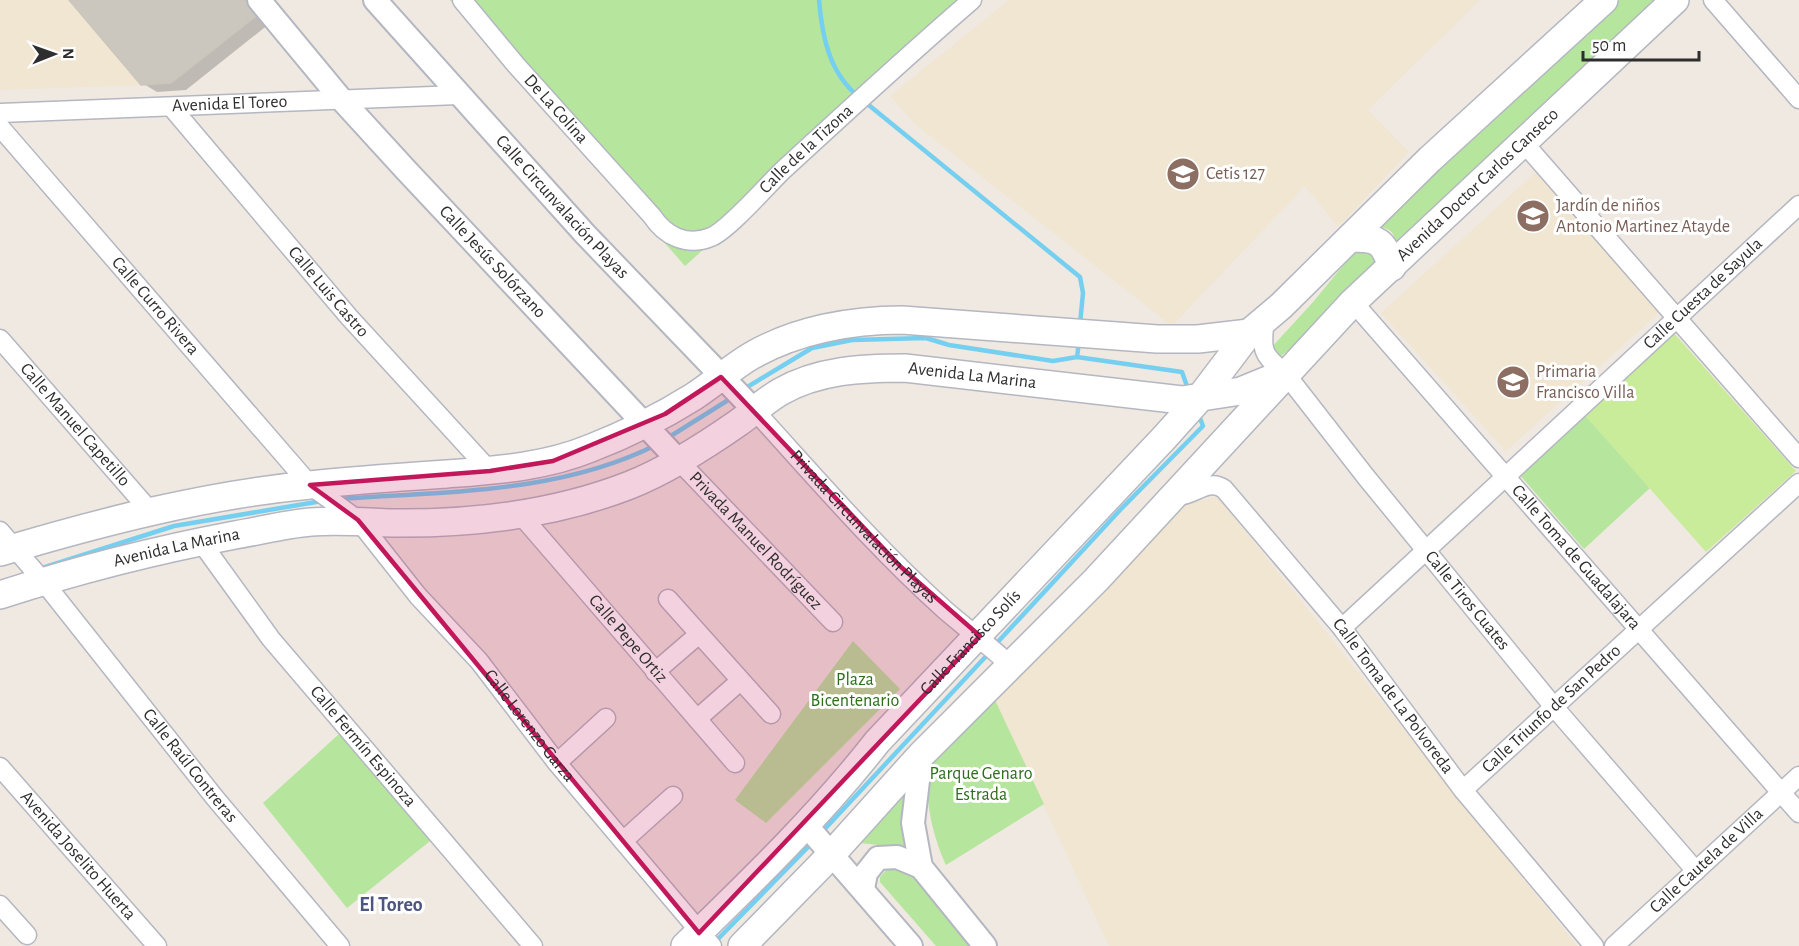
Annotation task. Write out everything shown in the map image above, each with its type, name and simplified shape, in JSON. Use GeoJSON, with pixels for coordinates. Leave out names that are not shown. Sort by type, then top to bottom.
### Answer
{"type":"FeatureCollection","features":[{"type":"Feature","properties":{"kind":"main road"},"geometry":{"type":"LineString","coordinates":[[5,544],[150,511],[310,485],[490,471],[553,461],[589,449],[665,414],[751,356],[815,330],[874,320],[940,322],[1156,339],[1198,339],[1257,326],[1438,152],[1604,0]]}},
{"type":"Feature","properties":{"kind":"main road","name":"Avenida Doctor Carlos Canseco"},"geometry":{"type":"LineString","coordinates":[[1285,373],[1353,302],[1675,0]]}},
{"type":"Feature","properties":{"kind":"main road"},"geometry":{"type":"LineString","coordinates":[[1350,238],[1378,241],[1385,247],[1392,267]]}},
{"type":"Feature","properties":{"kind":"main road","name":"Calle Francisco Solís"},"geometry":{"type":"LineString","coordinates":[[699,942],[845,782],[877,742],[980,636],[1195,404],[1257,326]]}},
{"type":"Feature","properties":{"kind":"main road","name":"Avenida La Marina"},"geometry":{"type":"LineString","coordinates":[[0,595],[43,581],[201,542],[309,522],[358,520],[393,523],[520,514],[597,497],[634,484],[678,460],[755,411],[780,392],[833,373],[862,368],[905,368],[1195,404],[1241,391],[1285,373]]}},
{"type":"Feature","properties":{"kind":"main road"},"geometry":{"type":"LineString","coordinates":[[742,946],[831,855],[921,755],[1011,666],[1181,488],[1285,373]]}},
{"type":"Feature","properties":{"kind":"street","name":"Calle Jesús Solórzano"},"geometry":{"type":"LineString","coordinates":[[259,0],[341,99],[644,424]]}},
{"type":"Feature","properties":{"kind":"street","name":"Calle Circunvalación Playas"},"geometry":{"type":"LineString","coordinates":[[375,0],[585,234],[755,411]]}},
{"type":"Feature","properties":{"kind":"street","name":"De La Colina"},"geometry":{"type":"LineString","coordinates":[[462,0],[516,65],[652,216]]}},
{"type":"Feature","properties":{"kind":"street","name":"Calle de la Tizona"},"geometry":{"type":"LineString","coordinates":[[652,216],[675,227],[699,230],[740,211],[972,0]]}},
{"type":"Feature","properties":{"kind":"street"},"geometry":{"type":"LineString","coordinates":[[1713,0],[1799,99]]}},
{"type":"Feature","properties":{"kind":"street","name":"Avenida El Toreo"},"geometry":{"type":"LineString","coordinates":[[0,113],[173,109],[458,95]]}},
{"type":"Feature","properties":{"kind":"street","name":"Calle Luis Castro"},"geometry":{"type":"LineString","coordinates":[[173,109],[349,317],[490,471]]}},
{"type":"Feature","properties":{"kind":"street","name":"Calle Curro Rivera"},"geometry":{"type":"LineString","coordinates":[[0,127],[310,485]]}},
{"type":"Feature","properties":{"kind":"street"},"geometry":{"type":"LineString","coordinates":[[1523,142],[1799,458]]}},
{"type":"Feature","properties":{"kind":"street","name":"Calle Cuesta de Sayula"},"geometry":{"type":"LineString","coordinates":[[1342,628],[1799,205]]}},
{"type":"Feature","properties":{"kind":"street","name":"Calle Toma de Guadalajara"},"geometry":{"type":"LineString","coordinates":[[1353,302],[1799,813]]}},
{"type":"Feature","properties":{"kind":"street","name":"Calle Tiros Cuates"},"geometry":{"type":"LineString","coordinates":[[1257,326],[1264,352],[1269,361],[1285,373],[1426,551],[1554,707],[1696,871]]}},
{"type":"Feature","properties":{"kind":"street","name":"Calle Manuel Capetillo"},"geometry":{"type":"LineString","coordinates":[[0,339],[150,511]]}},
{"type":"Feature","properties":{"kind":"street","name":"Privada Circunvalación Playas"},"geometry":{"type":"LineString","coordinates":[[755,411],[901,567],[946,611],[980,636],[1011,666]]}},
{"type":"Feature","properties":{"kind":"street"},"geometry":{"type":"LineString","coordinates":[[644,424],[678,460]]}},
{"type":"Feature","properties":{"kind":"street","name":"Privada Manuel Rodríguez"},"geometry":{"type":"LineString","coordinates":[[678,460],[833,622]]}},
{"type":"Feature","properties":{"kind":"street","name":"Calle Triunfo de San Pedro"},"geometry":{"type":"LineString","coordinates":[[1463,790],[1799,483]]}},
{"type":"Feature","properties":{"kind":"street","name":"Calle Toma de La Polvoreda"},"geometry":{"type":"LineString","coordinates":[[1181,488],[1183,497],[1209,484],[1218,484],[1224,489],[1342,628],[1463,790],[1594,946]]}},
{"type":"Feature","properties":{"kind":"street"},"geometry":{"type":"LineString","coordinates":[[310,485],[358,520]]}},
{"type":"Feature","properties":{"kind":"street","name":"Calle Pepe Ortiz"},"geometry":{"type":"LineString","coordinates":[[520,514],[735,763]]}},
{"type":"Feature","properties":{"kind":"street","name":"Calle Lorenzo Garza"},"geometry":{"type":"LineString","coordinates":[[358,520],[418,596],[478,661],[557,763],[623,841],[699,942]]}},
{"type":"Feature","properties":{"kind":"street","name":"Calle Fermín Espinoza"},"geometry":{"type":"LineString","coordinates":[[201,542],[271,639],[532,946]]}},
{"type":"Feature","properties":{"kind":"street","name":"Calle Raúl Contreras"},"geometry":{"type":"LineString","coordinates":[[5,544],[43,581],[215,798],[340,946]]}},
{"type":"Feature","properties":{"kind":"street"},"geometry":{"type":"LineString","coordinates":[[668,599],[739,682],[771,714]]}},
{"type":"Feature","properties":{"kind":"street"},"geometry":{"type":"LineString","coordinates":[[655,672],[698,635]]}},
{"type":"Feature","properties":{"kind":"street"},"geometry":{"type":"LineString","coordinates":[[697,720],[739,682]]}},
{"type":"Feature","properties":{"kind":"street"},"geometry":{"type":"LineString","coordinates":[[557,763],[606,717]]}},
{"type":"Feature","properties":{"kind":"street"},"geometry":{"type":"LineString","coordinates":[[921,755],[913,823],[921,867]]}},
{"type":"Feature","properties":{"kind":"street","name":"Avenida Joselito Huerta"},"geometry":{"type":"LineString","coordinates":[[0,767],[157,946]]}},
{"type":"Feature","properties":{"kind":"street","name":"Calle Cautela de Villa"},"geometry":{"type":"LineString","coordinates":[[1614,946],[1799,776]]}},
{"type":"Feature","properties":{"kind":"street"},"geometry":{"type":"LineString","coordinates":[[623,841],[673,796]]}},
{"type":"Feature","properties":{"kind":"street"},"geometry":{"type":"LineString","coordinates":[[806,825],[911,946]]}},
{"type":"Feature","properties":{"kind":"street"},"geometry":{"type":"LineString","coordinates":[[863,889],[866,873],[878,858],[897,857],[921,867],[985,946]]}},
{"type":"Feature","properties":{"kind":"street"},"geometry":{"type":"LineString","coordinates":[[0,905],[27,935]]}},
{"type":"Feature","properties":{"kind":"highlighted area"},"geometry":{"type":"Polygon","coordinates":[[[721,377],[901,567],[980,636],[699,933],[358,520],[310,485],[490,471],[553,461],[665,414],[721,377]]]}},
{"type":"Feature","properties":{"kind":"shaded area"},"geometry":{"type":"Polygon","coordinates":[[[0,0],[69,0],[141,85],[0,90],[0,0]]]}},
{"type":"Feature","properties":{"kind":"shaded area","name":"Cetis 127"},"geometry":{"type":"Polygon","coordinates":[[[1009,0],[1480,0],[1368,110],[1409,152],[1338,227],[1305,186],[1172,326],[916,125],[890,96],[1009,0]]]}},
{"type":"Feature","properties":{"kind":"shaded area","name":"Primaria Francisco Villa"},"geometry":{"type":"Polygon","coordinates":[[[1538,170],[1663,309],[1506,451],[1381,313],[1538,170]]]}},
{"type":"Feature","properties":{"kind":"shaded area"},"geometry":{"type":"Polygon","coordinates":[[[1217,496],[1577,946],[1109,946],[994,698],[1181,506],[1217,496]]]}},
{"type":"Feature","properties":{"kind":"green space"},"geometry":{"type":"Polygon","coordinates":[[[450,0],[982,0],[685,266],[450,0]]]}},
{"type":"Feature","properties":{"kind":"green space"},"geometry":{"type":"Polygon","coordinates":[[[1618,0],[1668,0],[1398,247],[1391,232],[1385,228],[1376,227],[1618,0]]]}},
{"type":"Feature","properties":{"kind":"green space"},"geometry":{"type":"Polygon","coordinates":[[[1372,245],[1380,261],[1319,327],[1277,359],[1269,350],[1314,301],[1359,246],[1372,245]]]}},
{"type":"Feature","properties":{"kind":"green space"},"geometry":{"type":"Polygon","coordinates":[[[1673,332],[1796,471],[1706,552],[1583,413],[1673,332]]]}},
{"type":"Feature","properties":{"kind":"green space"},"geometry":{"type":"Polygon","coordinates":[[[1583,413],[1650,488],[1584,549],[1519,474],[1583,413]]]}},
{"type":"Feature","properties":{"kind":"green space","name":"Plaza Bicentenario"},"geometry":{"type":"Polygon","coordinates":[[[853,641],[900,689],[766,823],[735,800],[853,641]]]}},
{"type":"Feature","properties":{"kind":"green space","name":"Parque Genaro Estrada"},"geometry":{"type":"Polygon","coordinates":[[[994,698],[1044,804],[946,865],[937,842],[930,813],[929,772],[947,745],[994,698]]]}},
{"type":"Feature","properties":{"kind":"green space"},"geometry":{"type":"Polygon","coordinates":[[[339,734],[435,837],[347,908],[263,803],[339,734]]]}},
{"type":"Feature","properties":{"kind":"green space"},"geometry":{"type":"Polygon","coordinates":[[[905,791],[905,848],[860,843],[905,791]]]}},
{"type":"Feature","properties":{"kind":"green space"},"geometry":{"type":"Polygon","coordinates":[[[889,867],[908,867],[981,946],[936,946],[880,882],[880,877],[889,867]]]}},
{"type":"Feature","properties":{"kind":"building"},"geometry":{"type":"Polygon","coordinates":[[[69,0],[251,0],[261,12],[171,83],[141,85],[69,0]]]}},
{"type":"Feature","properties":{"kind":"waterway"},"geometry":{"type":"LineString","coordinates":[[819,0],[822,27],[829,53],[841,77],[859,97]]}},
{"type":"Feature","properties":{"kind":"waterway"},"geometry":{"type":"LineString","coordinates":[[865,102],[1080,277],[1083,293],[1080,324]]}},
{"type":"Feature","properties":{"kind":"waterway"},"geometry":{"type":"LineString","coordinates":[[744,389],[812,348],[852,340],[926,338],[949,345],[1053,361],[1077,357],[1079,342]]}},
{"type":"Feature","properties":{"kind":"waterway"},"geometry":{"type":"LineString","coordinates":[[1077,357],[1182,372],[1188,389]]}},
{"type":"Feature","properties":{"kind":"waterway"},"geometry":{"type":"LineString","coordinates":[[666,439],[733,397]]}},
{"type":"Feature","properties":{"kind":"waterway"},"geometry":{"type":"LineString","coordinates":[[995,645],[1121,509],[1203,426],[1198,413]]}},
{"type":"Feature","properties":{"kind":"waterway"},"geometry":{"type":"LineString","coordinates":[[339,499],[460,491],[541,482],[619,461],[656,445]]}},
{"type":"Feature","properties":{"kind":"waterway"},"geometry":{"type":"LineString","coordinates":[[39,569],[174,526],[322,501]]}},
{"type":"Feature","properties":{"kind":"waterway"},"geometry":{"type":"LineString","coordinates":[[822,832],[990,652]]}},
{"type":"Feature","properties":{"kind":"waterway"},"geometry":{"type":"LineString","coordinates":[[715,942],[812,843]]}},
{"type":"Feature","properties":{"kind":"place","name":"Cetis 127"},"geometry":{"type":"Point","coordinates":[1183,174]}},
{"type":"Feature","properties":{"kind":"place","name":"Jardín de niños Antonio Martinez Atayde"},"geometry":{"type":"Point","coordinates":[1533,216]}},
{"type":"Feature","properties":{"kind":"place","name":"Primaria Francisco Villa"},"geometry":{"type":"Point","coordinates":[1513,382]}},
{"type":"Feature","properties":{"kind":"district","name":"El Toreo"},"geometry":{"type":"Point","coordinates":[391,905]}}]}
